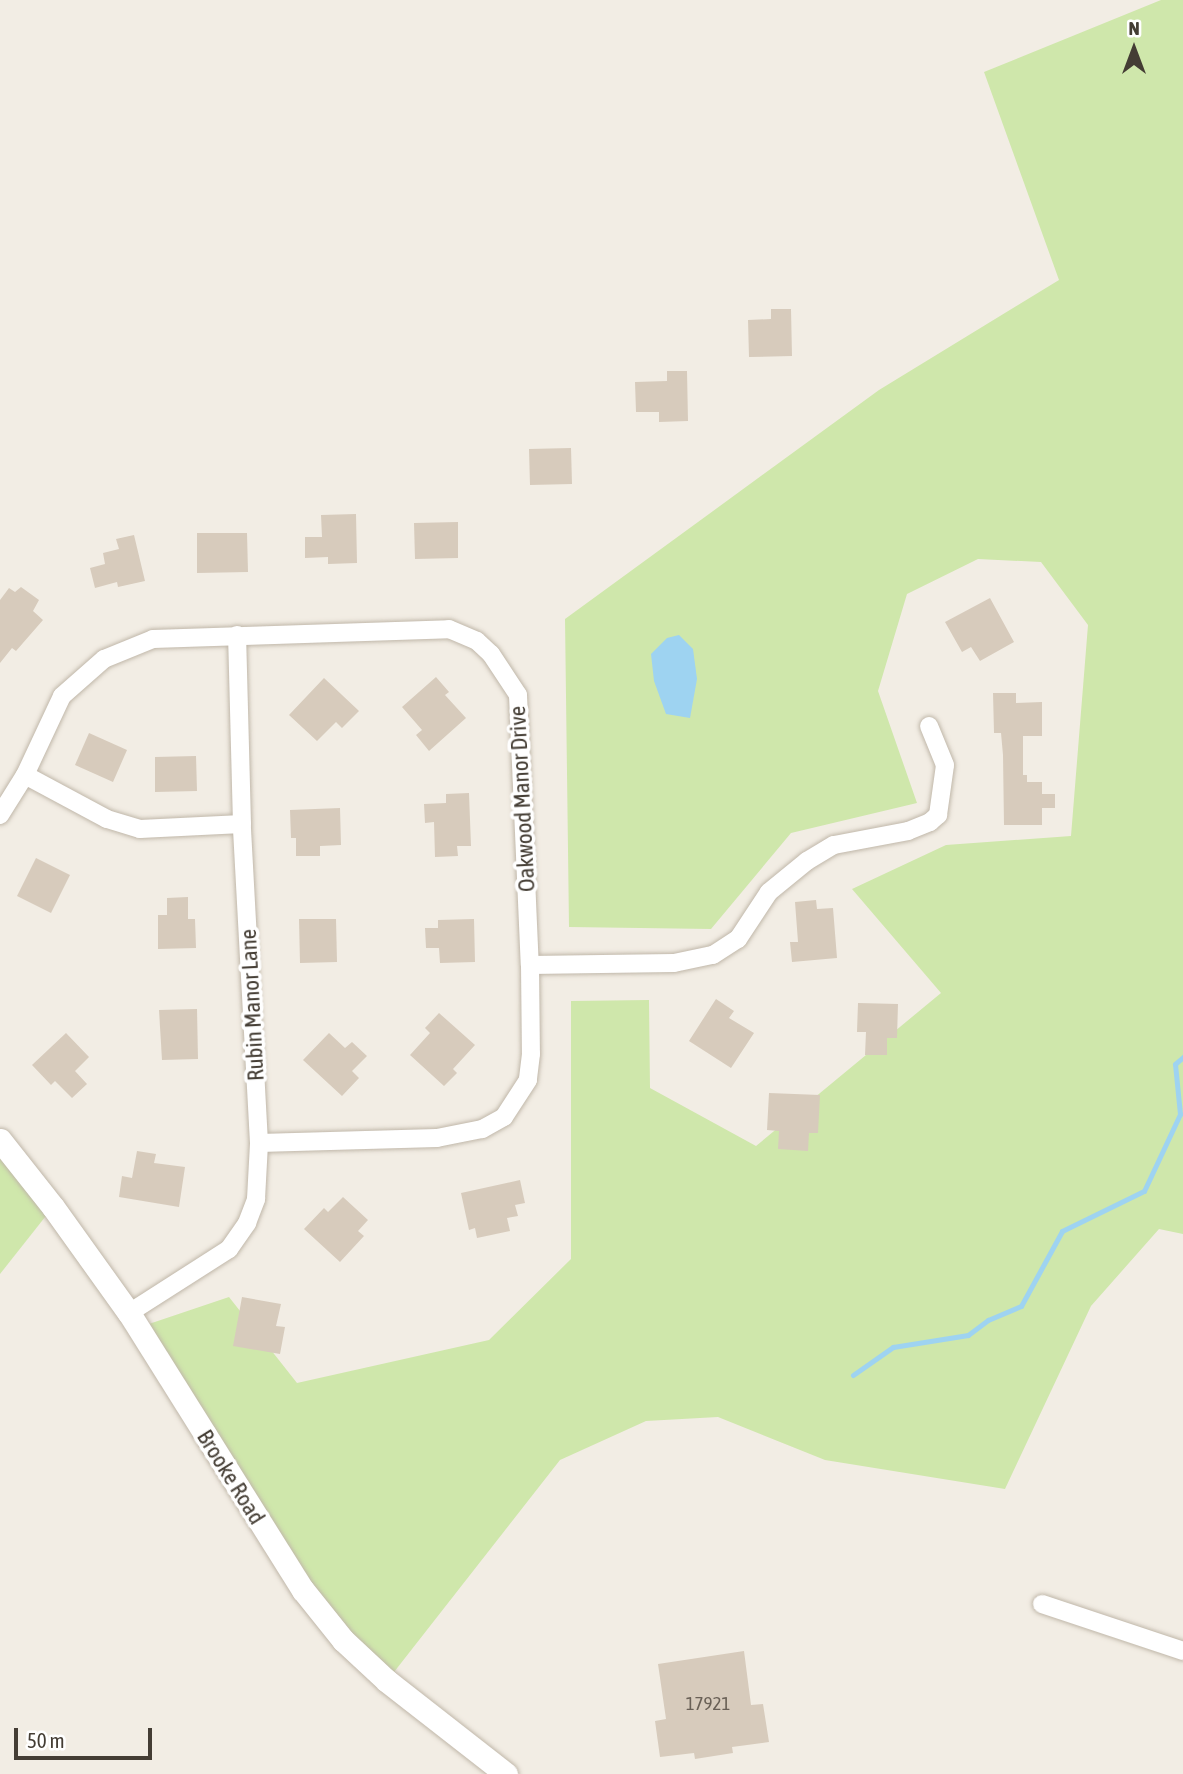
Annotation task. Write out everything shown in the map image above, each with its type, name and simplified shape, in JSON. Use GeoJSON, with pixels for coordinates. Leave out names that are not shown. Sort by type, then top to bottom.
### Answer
{"type":"FeatureCollection","features":[{"type":"Feature","properties":{"kind":"street","name":"Oakwood Manor Drive"},"geometry":{"type":"LineString","coordinates":[[0,815],[25,775],[62,696],[104,659],[153,639],[449,629],[477,641],[491,654],[518,695],[530,965],[531,1054],[528,1080],[504,1116],[482,1129],[437,1138],[259,1143]]}},
{"type":"Feature","properties":{"kind":"street","name":"Rubin Manor Lane"},"geometry":{"type":"LineString","coordinates":[[128,1313],[229,1249],[247,1223],[256,1199],[259,1143],[242,824],[237,635]]}},
{"type":"Feature","properties":{"kind":"street"},"geometry":{"type":"LineString","coordinates":[[530,965],[674,963],[713,955],[738,939],[769,892],[834,845],[884,833],[908,831],[930,822],[938,815],[945,765],[929,726]]}},
{"type":"Feature","properties":{"kind":"street"},"geometry":{"type":"LineString","coordinates":[[25,775],[107,819],[140,829],[242,824]]}},
{"type":"Feature","properties":{"kind":"street","name":"Brooke Road"},"geometry":{"type":"LineString","coordinates":[[0,1140],[53,1207],[128,1313],[303,1590],[343,1640],[387,1681],[506,1774]]}},
{"type":"Feature","properties":{"kind":"street"},"geometry":{"type":"LineString","coordinates":[[1042,1604],[1183,1651]]}},
{"type":"Feature","properties":{"kind":"green space"},"geometry":{"type":"Polygon","coordinates":[[[1161,0],[1183,0],[1183,1234],[1159,1229],[1091,1306],[1005,1489],[825,1460],[718,1417],[646,1421],[560,1460],[387,1681],[343,1640],[137,1328],[229,1297],[297,1383],[489,1340],[571,1259],[571,1001],[649,1000],[650,1088],[756,1146],[941,993],[852,889],[946,845],[1071,836],[1088,625],[1041,562],[978,559],[907,594],[878,691],[917,803],[791,833],[711,929],[569,927],[565,619],[879,390],[1059,280],[984,72],[1161,0]]]}},
{"type":"Feature","properties":{"kind":"green space"},"geometry":{"type":"Polygon","coordinates":[[[0,1140],[53,1207],[0,1274],[0,1140]]]}},
{"type":"Feature","properties":{"kind":"water"},"geometry":{"type":"Polygon","coordinates":[[[679,635],[693,649],[697,679],[690,718],[666,714],[654,681],[651,654],[667,638],[679,635]]]}},
{"type":"Feature","properties":{"kind":"building"},"geometry":{"type":"Polygon","coordinates":[[[771,309],[791,309],[792,356],[749,357],[748,320],[771,319],[771,309]]]}},
{"type":"Feature","properties":{"kind":"building"},"geometry":{"type":"Polygon","coordinates":[[[667,371],[687,371],[688,421],[659,422],[659,412],[636,412],[635,382],[667,381],[667,371]]]}},
{"type":"Feature","properties":{"kind":"building"},"geometry":{"type":"Polygon","coordinates":[[[571,448],[572,484],[530,485],[529,449],[571,448]]]}},
{"type":"Feature","properties":{"kind":"building"},"geometry":{"type":"Polygon","coordinates":[[[356,514],[357,563],[328,564],[328,557],[305,558],[305,537],[322,537],[321,515],[356,514]]]}},
{"type":"Feature","properties":{"kind":"building"},"geometry":{"type":"Polygon","coordinates":[[[458,522],[458,558],[415,559],[414,523],[458,522]]]}},
{"type":"Feature","properties":{"kind":"building"},"geometry":{"type":"Polygon","coordinates":[[[197,533],[247,533],[248,572],[197,573],[197,533]]]}},
{"type":"Feature","properties":{"kind":"building"},"geometry":{"type":"Polygon","coordinates":[[[134,535],[145,581],[118,587],[117,582],[95,588],[90,568],[105,564],[103,553],[119,549],[116,539],[134,535]]]}},
{"type":"Feature","properties":{"kind":"building"},"geometry":{"type":"Polygon","coordinates":[[[21,587],[39,600],[33,611],[43,620],[16,651],[12,648],[0,663],[0,600],[9,588],[15,592],[21,587]]]}},
{"type":"Feature","properties":{"kind":"building"},"geometry":{"type":"Polygon","coordinates":[[[990,598],[1014,642],[980,661],[971,647],[962,652],[945,622],[990,598]]]}},
{"type":"Feature","properties":{"kind":"building"},"geometry":{"type":"Polygon","coordinates":[[[436,677],[449,692],[445,695],[466,718],[429,751],[416,735],[422,730],[402,707],[436,677]]]}},
{"type":"Feature","properties":{"kind":"building"},"geometry":{"type":"Polygon","coordinates":[[[324,678],[359,711],[342,728],[336,722],[317,741],[289,715],[324,678]]]}},
{"type":"Feature","properties":{"kind":"building"},"geometry":{"type":"Polygon","coordinates":[[[993,693],[1016,693],[1016,703],[1042,702],[1042,736],[1023,736],[1023,775],[1027,775],[1027,782],[1042,782],[1042,794],[1055,794],[1055,808],[1042,808],[1042,825],[1004,825],[1003,755],[1001,733],[994,733],[993,693]]]}},
{"type":"Feature","properties":{"kind":"building"},"geometry":{"type":"Polygon","coordinates":[[[89,733],[127,750],[113,782],[75,765],[89,733]]]}},
{"type":"Feature","properties":{"kind":"building"},"geometry":{"type":"Polygon","coordinates":[[[196,756],[197,791],[155,792],[155,757],[196,756]]]}},
{"type":"Feature","properties":{"kind":"building"},"geometry":{"type":"Polygon","coordinates":[[[469,793],[471,846],[457,846],[458,856],[435,857],[434,822],[425,823],[424,804],[446,803],[446,794],[469,793]]]}},
{"type":"Feature","properties":{"kind":"building"},"geometry":{"type":"Polygon","coordinates":[[[340,808],[341,845],[320,846],[320,856],[296,856],[296,838],[291,838],[290,810],[340,808]]]}},
{"type":"Feature","properties":{"kind":"building"},"geometry":{"type":"Polygon","coordinates":[[[36,858],[70,875],[51,913],[17,896],[36,858]]]}},
{"type":"Feature","properties":{"kind":"building"},"geometry":{"type":"Polygon","coordinates":[[[188,897],[188,919],[195,919],[196,948],[158,949],[158,915],[167,915],[167,898],[188,897]]]}},
{"type":"Feature","properties":{"kind":"building"},"geometry":{"type":"Polygon","coordinates":[[[816,900],[817,909],[833,908],[837,958],[792,962],[790,942],[798,942],[795,902],[816,900]]]}},
{"type":"Feature","properties":{"kind":"building"},"geometry":{"type":"Polygon","coordinates":[[[299,919],[336,919],[337,962],[300,963],[299,919]]]}},
{"type":"Feature","properties":{"kind":"building"},"geometry":{"type":"Polygon","coordinates":[[[474,919],[475,962],[440,963],[439,948],[426,948],[425,928],[438,928],[438,920],[474,919]]]}},
{"type":"Feature","properties":{"kind":"building"},"geometry":{"type":"Polygon","coordinates":[[[716,999],[734,1011],[729,1018],[754,1033],[731,1068],[689,1041],[716,999]]]}},
{"type":"Feature","properties":{"kind":"building"},"geometry":{"type":"Polygon","coordinates":[[[858,1003],[898,1004],[897,1038],[887,1038],[887,1055],[865,1055],[866,1032],[857,1032],[858,1003]]]}},
{"type":"Feature","properties":{"kind":"building"},"geometry":{"type":"Polygon","coordinates":[[[197,1009],[198,1059],[162,1060],[159,1010],[197,1009]]]}},
{"type":"Feature","properties":{"kind":"building"},"geometry":{"type":"Polygon","coordinates":[[[439,1013],[475,1045],[453,1069],[457,1073],[444,1086],[410,1055],[430,1033],[425,1028],[439,1013]]]}},
{"type":"Feature","properties":{"kind":"building"},"geometry":{"type":"Polygon","coordinates":[[[66,1033],[89,1057],[75,1071],[87,1084],[72,1098],[55,1081],[51,1085],[32,1065],[66,1033]]]}},
{"type":"Feature","properties":{"kind":"building"},"geometry":{"type":"Polygon","coordinates":[[[329,1033],[345,1048],[352,1042],[367,1056],[352,1071],[359,1078],[342,1096],[303,1060],[329,1033]]]}},
{"type":"Feature","properties":{"kind":"building"},"geometry":{"type":"Polygon","coordinates":[[[769,1093],[820,1095],[818,1133],[809,1133],[808,1151],[778,1149],[779,1131],[767,1130],[769,1093]]]}},
{"type":"Feature","properties":{"kind":"building"},"geometry":{"type":"Polygon","coordinates":[[[137,1151],[156,1154],[154,1163],[185,1167],[179,1207],[119,1197],[122,1176],[132,1178],[137,1151]]]}},
{"type":"Feature","properties":{"kind":"building"},"geometry":{"type":"Polygon","coordinates":[[[520,1180],[525,1203],[515,1205],[518,1216],[507,1218],[510,1231],[477,1238],[475,1228],[469,1230],[461,1193],[520,1180]]]}},
{"type":"Feature","properties":{"kind":"building"},"geometry":{"type":"Polygon","coordinates":[[[343,1197],[368,1220],[358,1231],[364,1236],[340,1262],[304,1229],[324,1208],[328,1212],[343,1197]]]}},
{"type":"Feature","properties":{"kind":"building"},"geometry":{"type":"Polygon","coordinates":[[[242,1297],[281,1304],[276,1326],[285,1327],[280,1354],[233,1346],[242,1297]]]}},
{"type":"Feature","properties":{"kind":"building"},"geometry":{"type":"Polygon","coordinates":[[[744,1651],[751,1705],[763,1704],[769,1742],[732,1747],[733,1753],[695,1759],[694,1753],[660,1757],[655,1721],[666,1719],[658,1664],[744,1651]]]}},
{"type":"Feature","properties":{"kind":"waterway"},"geometry":{"type":"LineString","coordinates":[[853,1375],[893,1347],[968,1335],[988,1320],[1021,1306],[1062,1231],[1144,1191],[1180,1114],[1175,1064],[1183,1057]]}}]}
